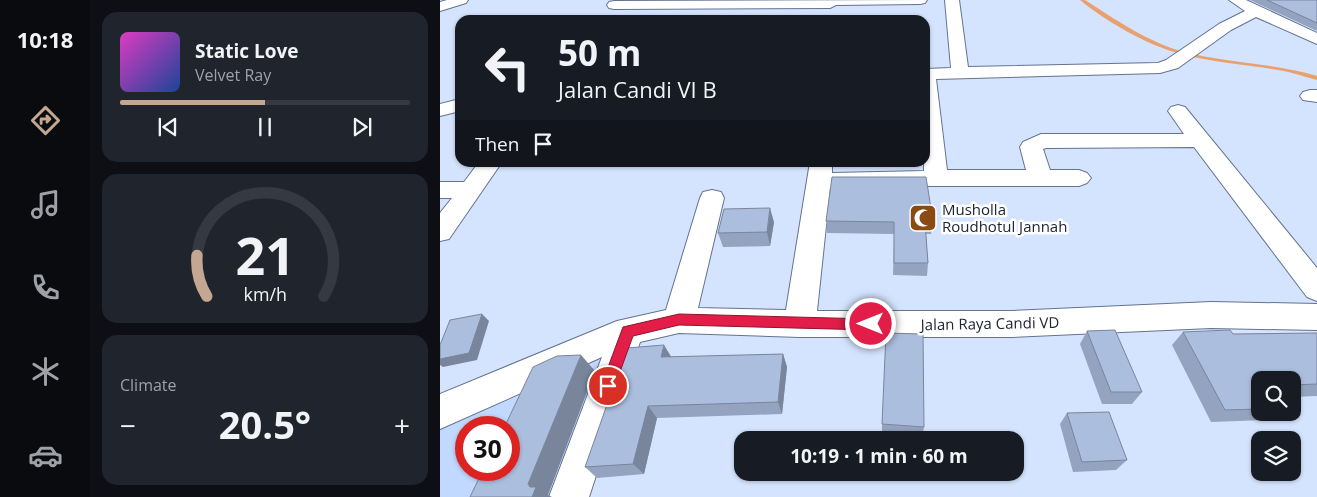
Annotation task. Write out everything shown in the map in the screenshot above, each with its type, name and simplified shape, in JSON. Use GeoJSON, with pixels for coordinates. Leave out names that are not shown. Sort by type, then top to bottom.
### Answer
{"type":"FeatureCollection","features":[{"type":"Feature","properties":{"kind":"street"},"geometry":{"type":"LineString","coordinates":[[440,7],[461,0]]}},
{"type":"Feature","properties":{"kind":"street"},"geometry":{"type":"LineString","coordinates":[[607,15],[617,2],[920,0]]}},
{"type":"Feature","properties":{"kind":"street"},"geometry":{"type":"LineString","coordinates":[[952,0],[960,72]]}},
{"type":"Feature","properties":{"kind":"street"},"geometry":{"type":"LineString","coordinates":[[1236,0],[1253,10],[1317,39]]}},
{"type":"Feature","properties":{"kind":"street"},"geometry":{"type":"LineString","coordinates":[[829,15],[830,2]]}},
{"type":"Feature","properties":{"kind":"street"},"geometry":{"type":"LineString","coordinates":[[930,74],[1160,68],[1181,58],[1225,28],[1253,13],[1253,10]]}},
{"type":"Feature","properties":{"kind":"street"},"geometry":{"type":"LineString","coordinates":[[440,110],[455,106]]}},
{"type":"Feature","properties":{"kind":"street"},"geometry":{"type":"LineString","coordinates":[[1178,111],[1317,289]]}},
{"type":"Feature","properties":{"kind":"street"},"geometry":{"type":"LineString","coordinates":[[930,131],[936,178]]}},
{"type":"Feature","properties":{"kind":"street"},"geometry":{"type":"LineString","coordinates":[[1040,178],[1031,147],[1040,141],[1202,140]]}},
{"type":"Feature","properties":{"kind":"street"},"geometry":{"type":"LineString","coordinates":[[440,232],[487,167]]}},
{"type":"Feature","properties":{"kind":"street"},"geometry":{"type":"LineString","coordinates":[[800,324],[820,172],[936,178],[1079,178]]}},
{"type":"Feature","properties":{"kind":"street"},"geometry":{"type":"LineString","coordinates":[[440,190],[470,190]]}},
{"type":"Feature","properties":{"kind":"street"},"geometry":{"type":"LineString","coordinates":[[679,320],[712,198]]}},
{"type":"Feature","properties":{"kind":"street","name":"Jalan Raya Candi VD"},"geometry":{"type":"LineString","coordinates":[[440,412],[628,331],[679,320],[800,324],[1013,324],[1211,315],[1317,317]]}},
{"type":"Feature","properties":{"kind":"street"},"geometry":{"type":"LineString","coordinates":[[569,497],[628,331]]}},
{"type":"Feature","properties":{"kind":"shaded area"},"geometry":{"type":"Polygon","coordinates":[[[607,353],[555,497],[440,497],[440,425],[455,419],[455,481],[520,481],[520,416],[461,416],[607,353]]]}},
{"type":"Feature","properties":{"kind":"building"},"geometry":{"type":"Polygon","coordinates":[[[1267,0],[1317,0],[1317,23],[1267,0]]]}},
{"type":"Feature","properties":{"kind":"building"},"geometry":{"type":"Polygon","coordinates":[[[832,177],[926,177],[933,221],[925,222],[928,263],[894,263],[894,222],[826,221],[832,177]]]}},
{"type":"Feature","properties":{"kind":"building"},"geometry":{"type":"Polygon","coordinates":[[[770,208],[767,232],[718,233],[724,209],[770,208]]]}},
{"type":"Feature","properties":{"kind":"building"},"geometry":{"type":"Polygon","coordinates":[[[482,314],[469,353],[440,359],[440,345],[450,320],[482,314]]]}},
{"type":"Feature","properties":{"kind":"building"},"geometry":{"type":"Polygon","coordinates":[[[1115,330],[1142,392],[1111,392],[1087,331],[1115,330]]]}},
{"type":"Feature","properties":{"kind":"building"},"geometry":{"type":"Polygon","coordinates":[[[1230,330],[1233,334],[1317,333],[1317,384],[1301,385],[1301,371],[1251,371],[1251,409],[1225,410],[1183,332],[1230,330]]]}},
{"type":"Feature","properties":{"kind":"building"},"geometry":{"type":"Polygon","coordinates":[[[886,333],[923,334],[924,427],[882,424],[886,333]]]}},
{"type":"Feature","properties":{"kind":"building"},"geometry":{"type":"Polygon","coordinates":[[[664,345],[661,357],[783,354],[778,402],[648,406],[633,464],[585,467],[627,348],[664,345]]]}},
{"type":"Feature","properties":{"kind":"building"},"geometry":{"type":"Polygon","coordinates":[[[581,355],[528,484],[530,487],[536,487],[532,497],[470,497],[478,481],[520,481],[520,416],[510,416],[533,367],[557,356],[581,355]]]}},
{"type":"Feature","properties":{"kind":"building"},"geometry":{"type":"Polygon","coordinates":[[[1109,412],[1127,460],[1082,462],[1067,413],[1109,412]]]}},
{"type":"Feature","properties":{"kind":"waterway"},"geometry":{"type":"LineString","coordinates":[[1082,0],[1136,34],[1181,52],[1211,59],[1287,70],[1317,78]]}},
{"type":"Feature","properties":{"kind":"place","name":"Musholla Roudhotul Jannah"},"geometry":{"type":"Point","coordinates":[923,218]}},
{"type":"Feature","properties":{"kind":"route"},"geometry":{"type":"LineString","coordinates":[[608,386],[628,331],[656,324],[679,320],[871,324]]}}]}
